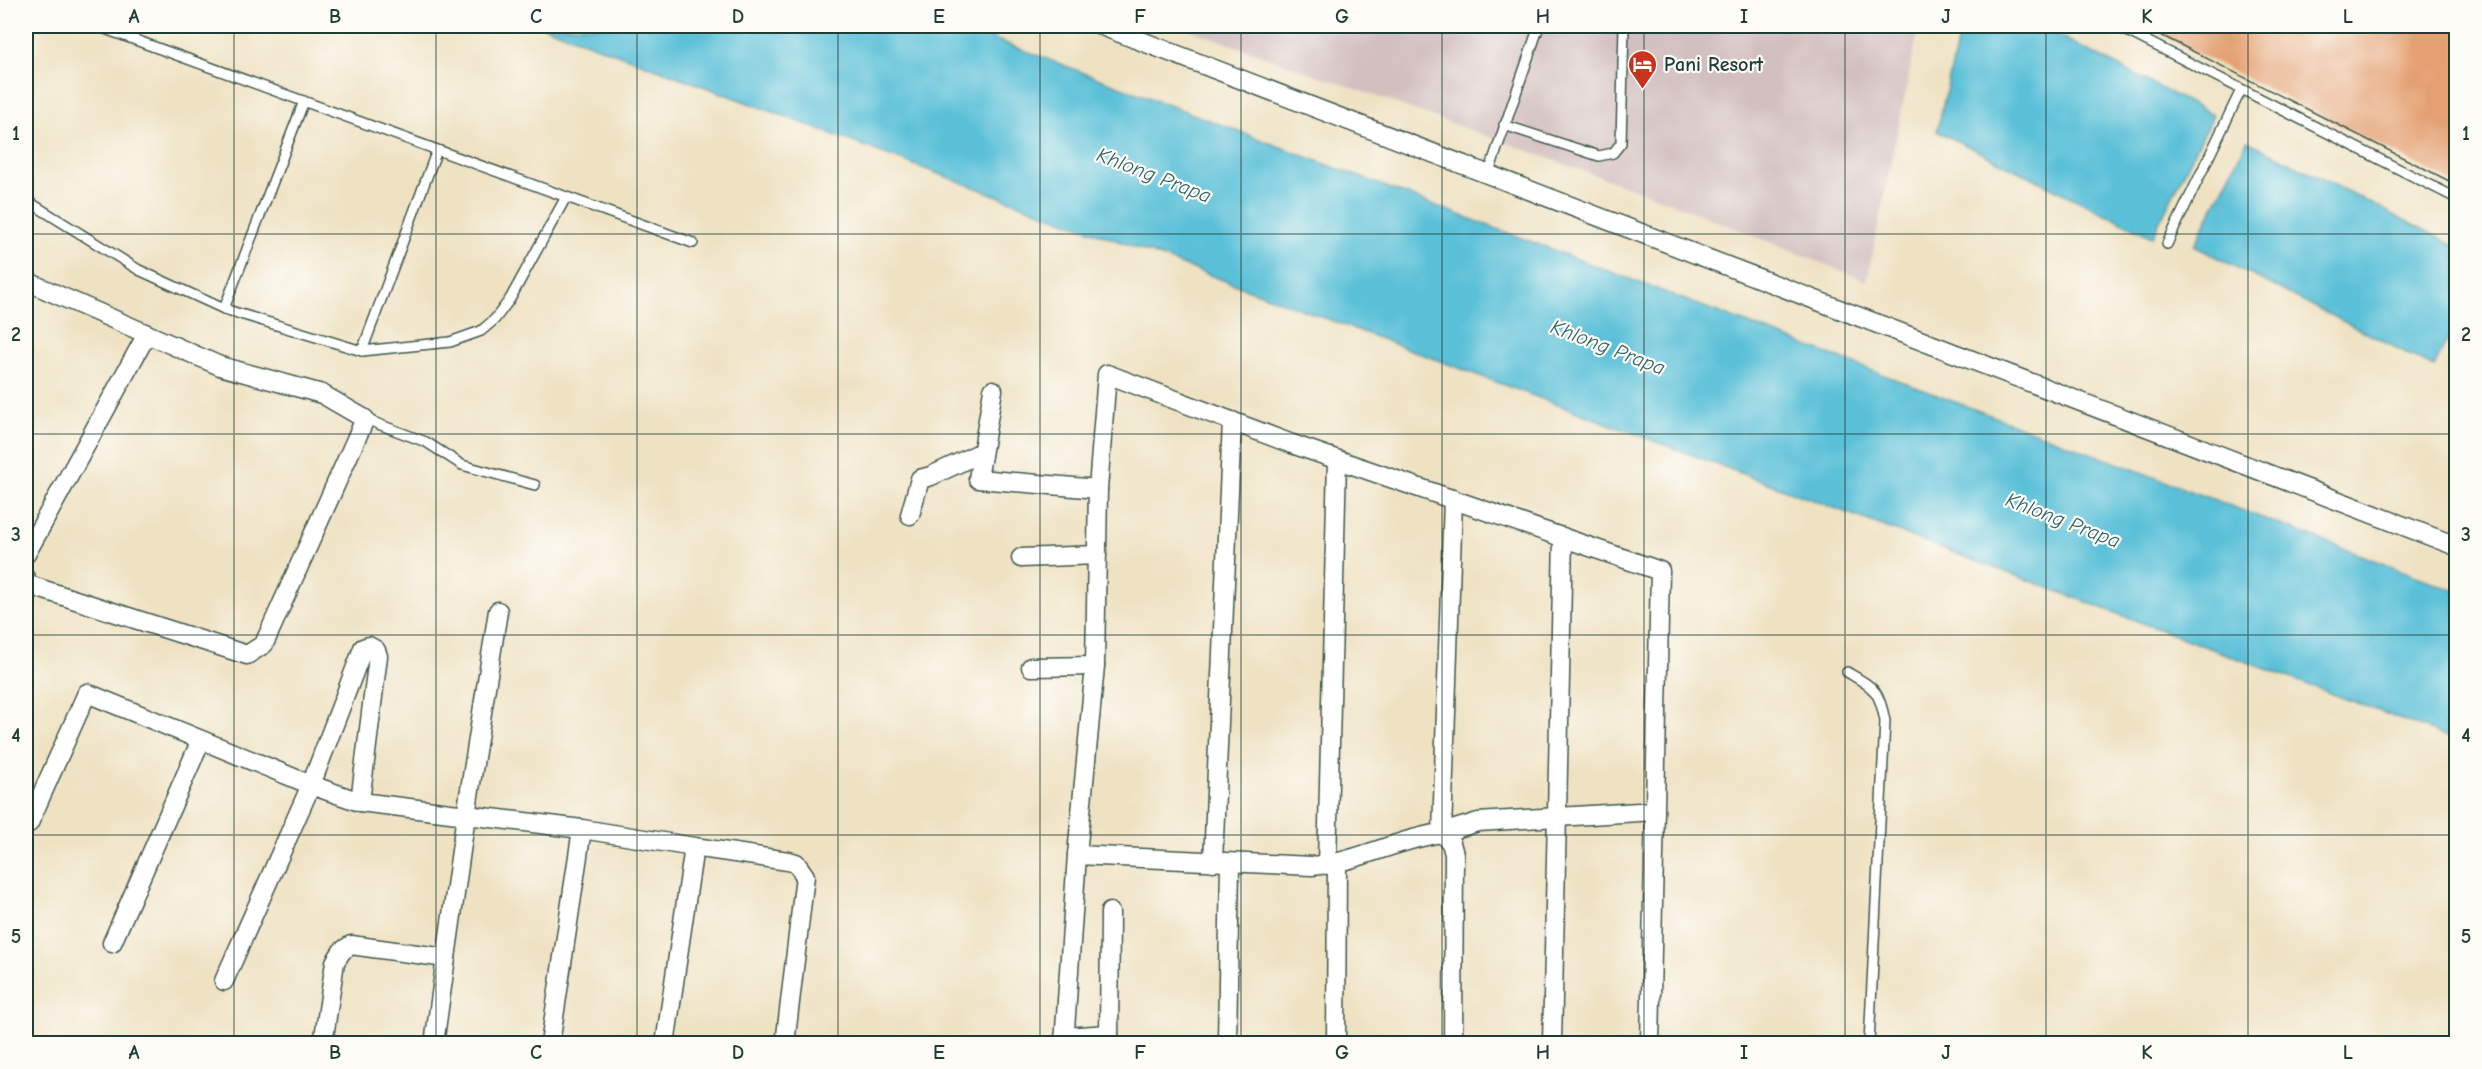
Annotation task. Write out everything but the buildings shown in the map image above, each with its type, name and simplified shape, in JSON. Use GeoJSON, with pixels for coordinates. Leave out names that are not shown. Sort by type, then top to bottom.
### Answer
{"type":"FeatureCollection","features":[{"type":"Feature","properties":{"kind":"street"},"geometry":{"type":"LineString","coordinates":[[1102,26],[1250,80],[1488,175],[2457,546]]}},
{"type":"Feature","properties":{"kind":"street"},"geometry":{"type":"LineString","coordinates":[[26,281],[220,366],[322,394],[365,418],[264,644],[247,655],[29,585],[26,579]]}},
{"type":"Feature","properties":{"kind":"street"},"geometry":{"type":"LineString","coordinates":[[26,554],[147,334]]}},
{"type":"Feature","properties":{"kind":"street"},"geometry":{"type":"LineString","coordinates":[[1110,912],[1109,1039],[1064,1040],[1077,855],[1095,666],[1098,489],[1107,374],[1337,460],[1660,571],[1650,1044]]}},
{"type":"Feature","properties":{"kind":"street"},"geometry":{"type":"LineString","coordinates":[[993,390],[978,479],[1098,489]]}},
{"type":"Feature","properties":{"kind":"street"},"geometry":{"type":"LineString","coordinates":[[1227,1044],[1221,862],[1232,422]]}},
{"type":"Feature","properties":{"kind":"street"},"geometry":{"type":"LineString","coordinates":[[910,515],[920,479],[982,452]]}},
{"type":"Feature","properties":{"kind":"street"},"geometry":{"type":"LineString","coordinates":[[1336,1044],[1332,864],[1337,460]]}},
{"type":"Feature","properties":{"kind":"street"},"geometry":{"type":"LineString","coordinates":[[1453,500],[1442,834],[1451,843],[1454,854],[1453,1044]]}},
{"type":"Feature","properties":{"kind":"street"},"geometry":{"type":"LineString","coordinates":[[1552,1044],[1563,537]]}},
{"type":"Feature","properties":{"kind":"street"},"geometry":{"type":"LineString","coordinates":[[1021,558],[1097,555]]}},
{"type":"Feature","properties":{"kind":"street"},"geometry":{"type":"LineString","coordinates":[[434,1044],[466,814],[498,611]]}},
{"type":"Feature","properties":{"kind":"street"},"geometry":{"type":"LineString","coordinates":[[224,981],[311,785],[363,648],[369,646],[376,650],[378,656],[360,802]]}},
{"type":"Feature","properties":{"kind":"street"},"geometry":{"type":"LineString","coordinates":[[1031,667],[1095,666]]}},
{"type":"Feature","properties":{"kind":"street"},"geometry":{"type":"LineString","coordinates":[[29,823],[87,693],[311,785],[360,802],[582,829],[796,863],[805,876],[786,1044]]}},
{"type":"Feature","properties":{"kind":"street"},"geometry":{"type":"LineString","coordinates":[[112,943],[201,740]]}},
{"type":"Feature","properties":{"kind":"street"},"geometry":{"type":"LineString","coordinates":[[1077,855],[1221,862],[1332,864],[1401,841],[1442,834],[1478,822],[1655,811]]}},
{"type":"Feature","properties":{"kind":"street"},"geometry":{"type":"LineString","coordinates":[[550,1044],[582,829]]}},
{"type":"Feature","properties":{"kind":"street"},"geometry":{"type":"LineString","coordinates":[[665,1044],[694,847]]}},
{"type":"Feature","properties":{"kind":"street"},"geometry":{"type":"LineString","coordinates":[[322,1044],[335,962],[342,951],[351,945],[446,958]]}},
{"type":"Feature","properties":{"kind":"lane"},"geometry":{"type":"LineString","coordinates":[[97,26],[693,243]]}},
{"type":"Feature","properties":{"kind":"lane"},"geometry":{"type":"LineString","coordinates":[[1488,175],[1539,26]]}},
{"type":"Feature","properties":{"kind":"lane"},"geometry":{"type":"LineString","coordinates":[[1504,125],[1599,156],[1613,153],[1621,143],[1624,26]]}},
{"type":"Feature","properties":{"kind":"lane"},"geometry":{"type":"LineString","coordinates":[[2117,26],[2457,198]]}},
{"type":"Feature","properties":{"kind":"lane"},"geometry":{"type":"LineString","coordinates":[[2167,244],[2241,90]]}},
{"type":"Feature","properties":{"kind":"lane"},"geometry":{"type":"LineString","coordinates":[[224,309],[304,101]]}},
{"type":"Feature","properties":{"kind":"lane"},"geometry":{"type":"LineString","coordinates":[[362,351],[437,150]]}},
{"type":"Feature","properties":{"kind":"lane"},"geometry":{"type":"LineString","coordinates":[[26,200],[140,270],[224,309],[362,351],[450,342],[481,331],[495,319],[510,299],[566,197]]}},
{"type":"Feature","properties":{"kind":"lane"},"geometry":{"type":"LineString","coordinates":[[365,418],[426,442],[462,465],[535,485]]}},
{"type":"Feature","properties":{"kind":"lane"},"geometry":{"type":"LineString","coordinates":[[1847,672],[1872,687],[1881,700],[1885,721],[1869,1044]]}},
{"type":"Feature","properties":{"kind":"shaded area"},"geometry":{"type":"Polygon","coordinates":[[[1180,26],[1919,26],[1867,281],[1659,198],[1180,26]]]}},
{"type":"Feature","properties":{"kind":"water","name":"Khlong Prapa"},"geometry":{"type":"Polygon","coordinates":[[[542,26],[960,26],[2456,591],[2456,740],[542,26]]]}},
{"type":"Feature","properties":{"kind":"water"},"geometry":{"type":"Polygon","coordinates":[[[1961,26],[2040,26],[2213,115],[2152,237],[1937,131],[1961,26]]]}},
{"type":"Feature","properties":{"kind":"water"},"geometry":{"type":"Polygon","coordinates":[[[2247,141],[2456,246],[2456,322],[2434,367],[2194,246],[2247,141]]]}},
{"type":"Feature","properties":{"kind":"place","name":"Pani Resort"},"geometry":{"type":"Point","coordinates":[1643,90]}}]}
